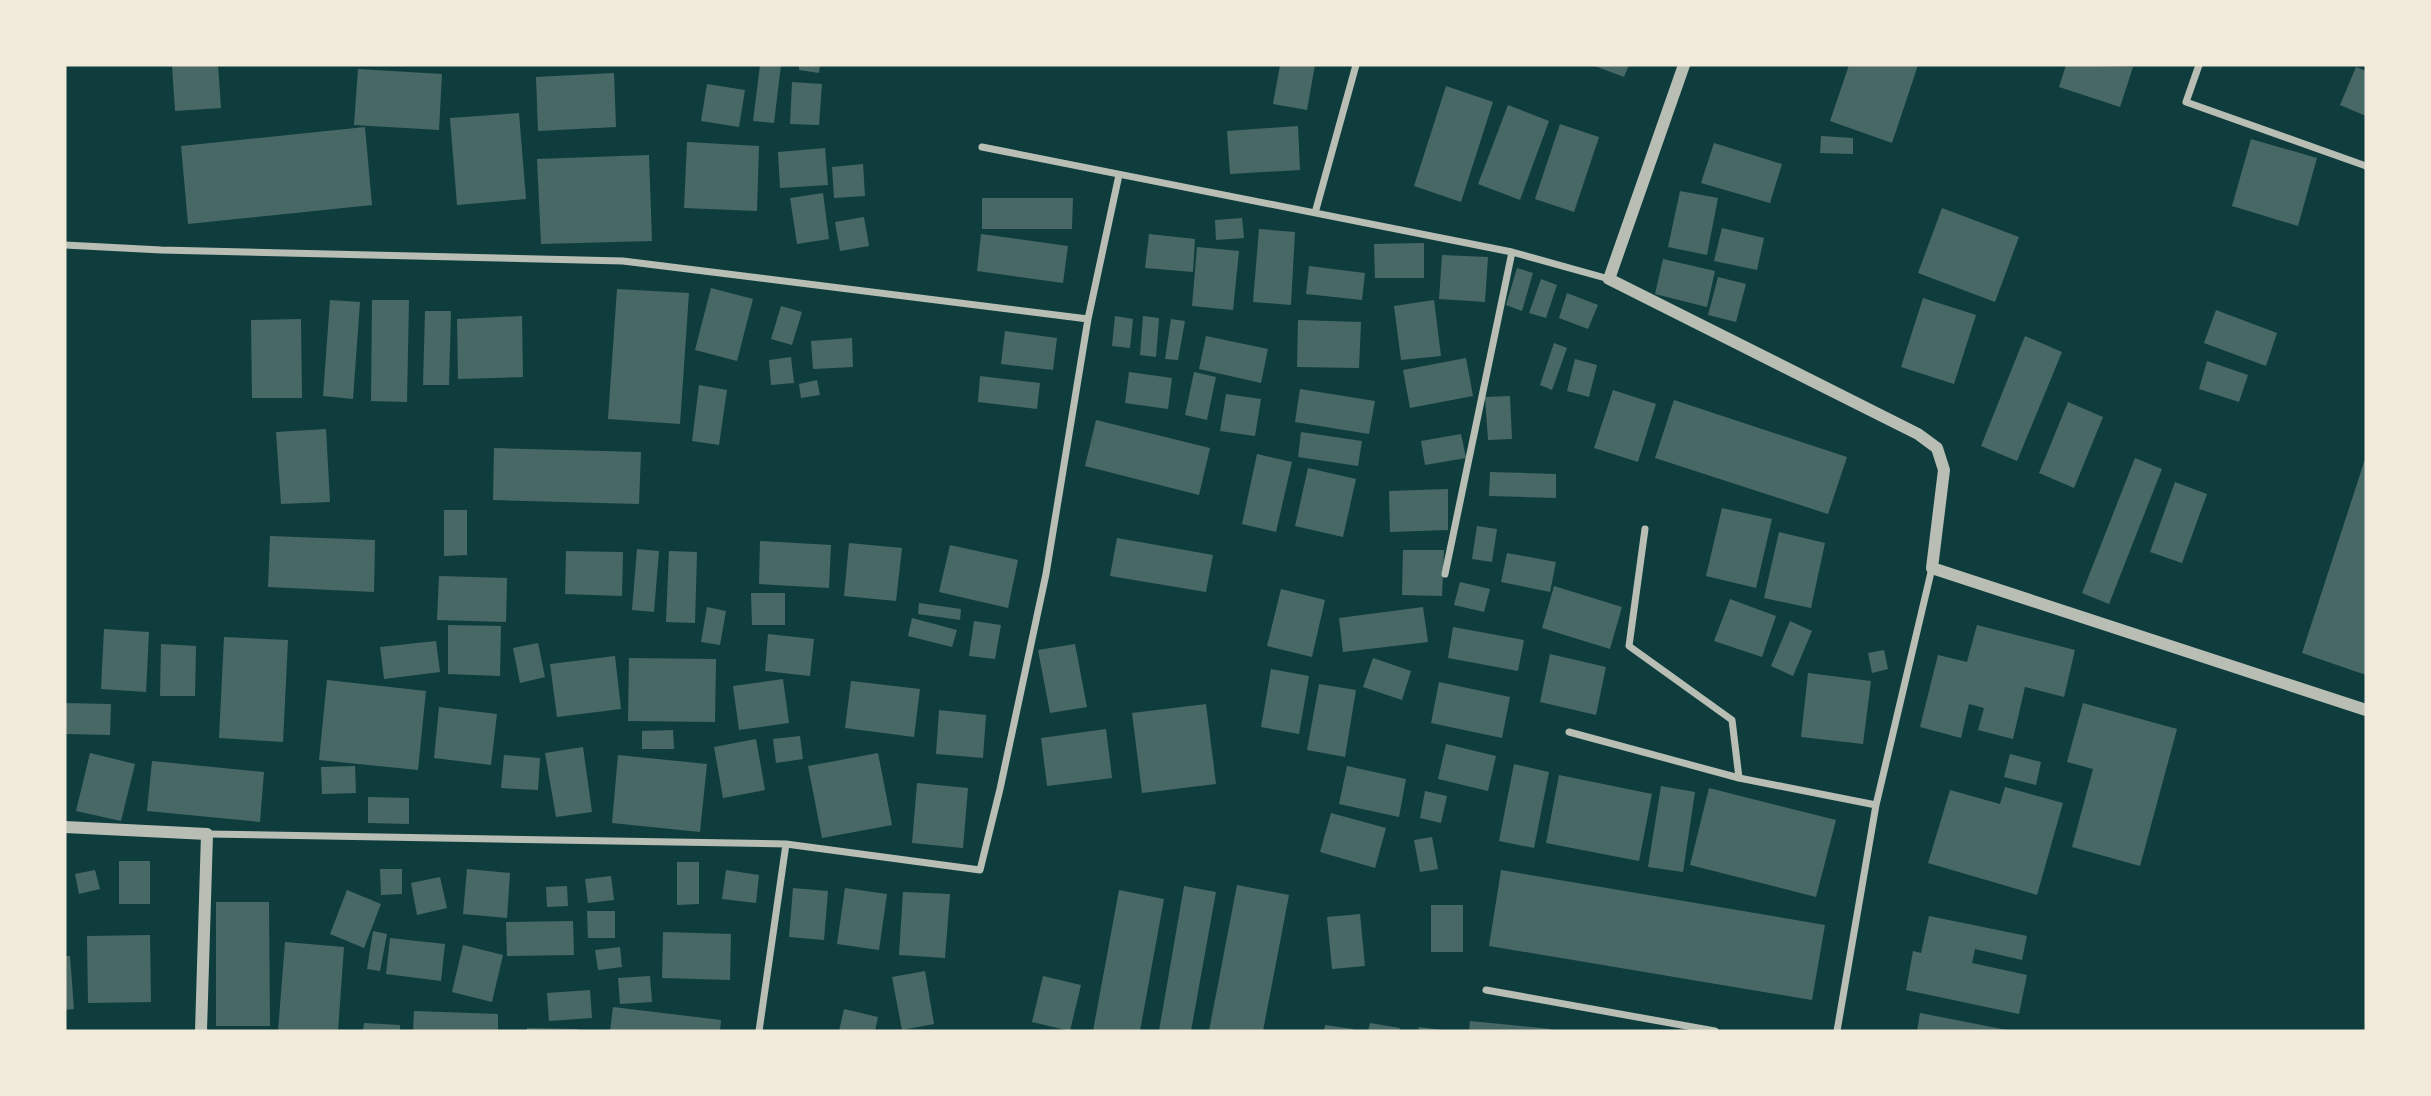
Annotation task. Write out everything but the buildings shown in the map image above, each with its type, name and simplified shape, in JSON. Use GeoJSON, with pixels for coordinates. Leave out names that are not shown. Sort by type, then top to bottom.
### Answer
{"type":"FeatureCollection","features":[{"type":"Feature","properties":{"kind":"street"},"geometry":{"type":"LineString","coordinates":[[1315,213],[1356,65]]}},
{"type":"Feature","properties":{"kind":"street"},"geometry":{"type":"LineString","coordinates":[[1609,279],[1684,65]]}},
{"type":"Feature","properties":{"kind":"street"},"geometry":{"type":"LineString","coordinates":[[2199,65],[2186,102],[2366,166]]}},
{"type":"Feature","properties":{"kind":"street"},"geometry":{"type":"LineString","coordinates":[[982,146],[1512,252],[1609,279],[1918,434],[1937,448],[1944,470],[1932,568],[1876,806],[1837,1031]]}},
{"type":"Feature","properties":{"kind":"street"},"geometry":{"type":"LineString","coordinates":[[65,827],[207,834],[786,844],[980,870],[1046,575],[1088,318],[1119,175]]}},
{"type":"Feature","properties":{"kind":"street"},"geometry":{"type":"LineString","coordinates":[[65,245],[161,250],[623,261],[1088,318]]}},
{"type":"Feature","properties":{"kind":"street"},"geometry":{"type":"LineString","coordinates":[[1445,574],[1512,252]]}},
{"type":"Feature","properties":{"kind":"street"},"geometry":{"type":"LineString","coordinates":[[1645,529],[1629,646],[1732,720],[1740,778]]}},
{"type":"Feature","properties":{"kind":"street"},"geometry":{"type":"LineString","coordinates":[[1932,568],[2366,710]]}},
{"type":"Feature","properties":{"kind":"street"},"geometry":{"type":"LineString","coordinates":[[1569,732],[1740,778],[1876,806]]}},
{"type":"Feature","properties":{"kind":"street"},"geometry":{"type":"LineString","coordinates":[[201,1031],[207,834]]}},
{"type":"Feature","properties":{"kind":"street"},"geometry":{"type":"LineString","coordinates":[[759,1031],[786,844]]}},
{"type":"Feature","properties":{"kind":"street"},"geometry":{"type":"LineString","coordinates":[[1486,990],[1715,1031]]}}]}
